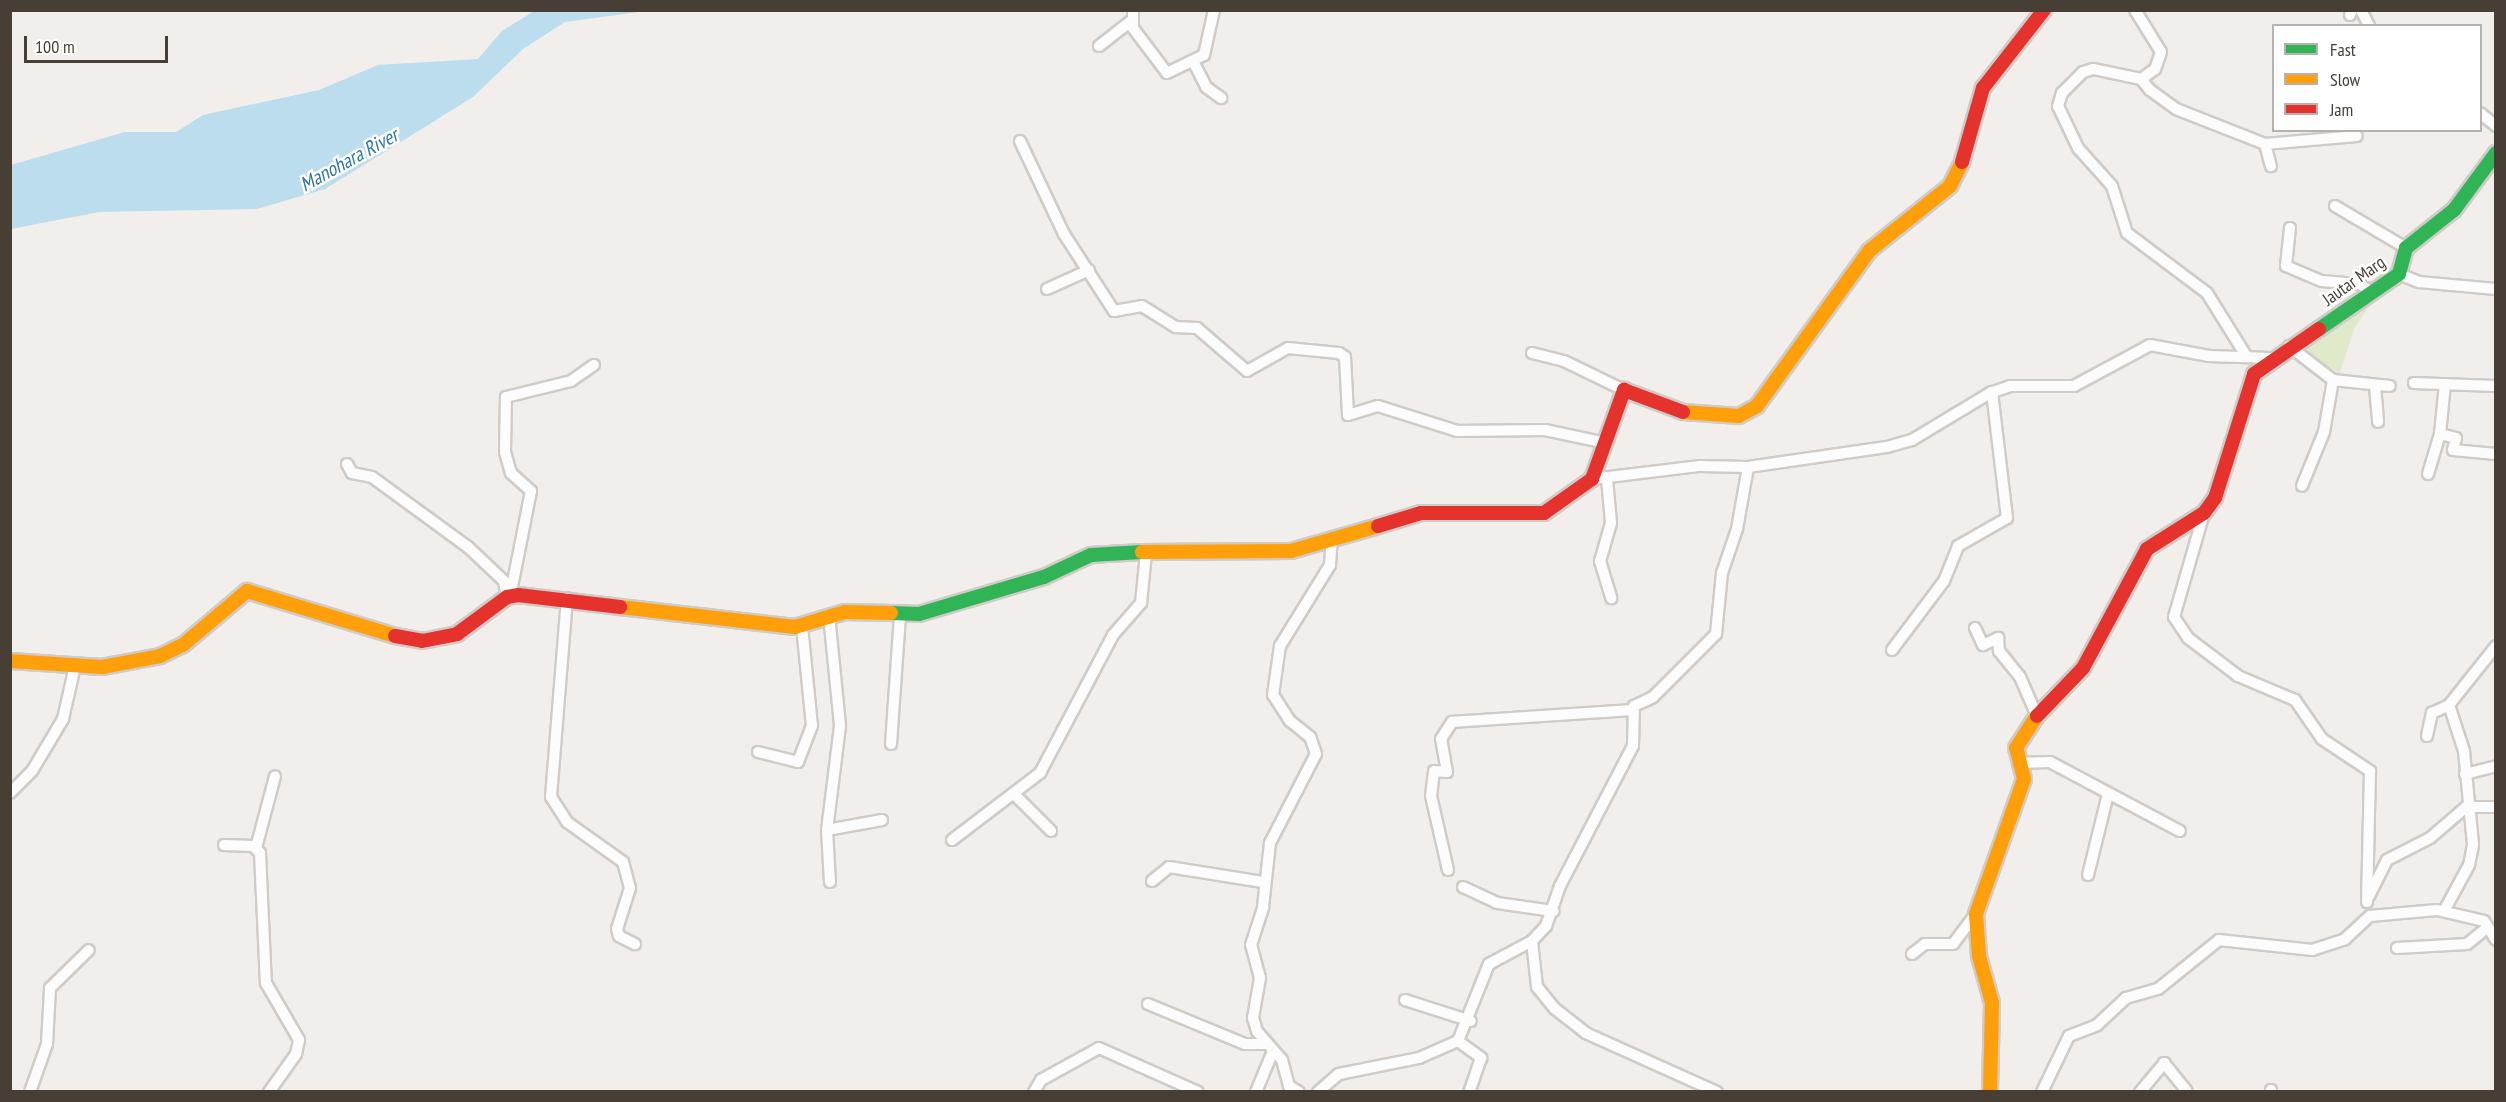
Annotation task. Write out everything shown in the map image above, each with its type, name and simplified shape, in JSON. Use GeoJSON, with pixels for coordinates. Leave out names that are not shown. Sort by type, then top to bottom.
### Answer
{"type":"FeatureCollection","features":[{"type":"Feature","properties":{"kind":"street"},"geometry":{"type":"LineString","coordinates":[[1099,46],[1132,16],[1161,69],[1173,72],[1194,63],[1204,55],[1214,10]]}},
{"type":"Feature","properties":{"kind":"street"},"geometry":{"type":"LineString","coordinates":[[1532,353],[1564,361],[1624,390],[1697,417],[1739,416],[1757,406],[1869,251],[1950,186],[1964,159],[1986,83],[2044,10]]}},
{"type":"Feature","properties":{"kind":"street"},"geometry":{"type":"LineString","coordinates":[[2135,10],[2161,52],[2155,69],[2141,79]]}},
{"type":"Feature","properties":{"kind":"street"},"geometry":{"type":"LineString","coordinates":[[2361,10],[2368,24]]}},
{"type":"Feature","properties":{"kind":"street"},"geometry":{"type":"LineString","coordinates":[[1194,63],[1206,87],[1221,98]]}},
{"type":"Feature","properties":{"kind":"street"},"geometry":{"type":"LineString","coordinates":[[2245,354],[2207,293],[2127,233],[2112,186],[2078,148],[2058,106],[2062,93],[2083,72],[2093,69],[2141,79],[2176,109],[2265,144],[2358,136]]}},
{"type":"Feature","properties":{"kind":"street"},"geometry":{"type":"LineString","coordinates":[[2482,114],[2496,126]]}},
{"type":"Feature","properties":{"kind":"street"},"geometry":{"type":"LineString","coordinates":[[1020,141],[1059,224],[1114,311],[1142,306],[1176,327],[1197,328],[1247,371],[1288,348],[1339,353],[1345,357],[1348,415],[1378,406],[1457,431],[1545,430],[1600,442]]}},
{"type":"Feature","properties":{"kind":"street"},"geometry":{"type":"LineString","coordinates":[[2265,144],[2271,166]]}},
{"type":"Feature","properties":{"kind":"street","name":"Jautar Marg"},"geometry":{"type":"LineString","coordinates":[[2270,358],[2399,274],[2406,248],[2454,210],[2496,153]]}},
{"type":"Feature","properties":{"kind":"street"},"geometry":{"type":"LineString","coordinates":[[2335,206],[2406,248]]}},
{"type":"Feature","properties":{"kind":"street"},"geometry":{"type":"LineString","coordinates":[[2290,228],[2286,266],[2322,281],[2361,284],[2371,292]]}},
{"type":"Feature","properties":{"kind":"street"},"geometry":{"type":"LineString","coordinates":[[1047,289],[1089,270]]}},
{"type":"Feature","properties":{"kind":"street"},"geometry":{"type":"LineString","coordinates":[[2399,274],[2419,282],[2496,290]]}},
{"type":"Feature","properties":{"kind":"street"},"geometry":{"type":"LineString","coordinates":[[10,661],[75,666],[122,664],[174,650],[247,591],[353,620],[380,633],[422,641],[457,634],[508,597],[567,598],[802,626],[829,615],[860,611],[900,616],[1044,578],[1091,555],[1146,554],[1210,548],[1291,550],[1421,513],[1544,513],[1592,479],[1700,466],[1748,467],[1912,440],[1992,392],[2010,386],[2074,386],[2150,345],[2218,357],[2245,354],[2270,358],[2247,389],[2224,476],[2204,513],[2174,617],[2188,638],[2238,676],[2295,700],[2322,739],[2370,771],[2367,923]]}},
{"type":"Feature","properties":{"kind":"street"},"geometry":{"type":"LineString","coordinates":[[2289,346],[2333,380],[2390,386]]}},
{"type":"Feature","properties":{"kind":"street"},"geometry":{"type":"LineString","coordinates":[[508,597],[531,491],[511,473],[505,452],[506,397],[571,381],[594,365]]}},
{"type":"Feature","properties":{"kind":"street"},"geometry":{"type":"LineString","coordinates":[[2302,486],[2324,432],[2333,380]]}},
{"type":"Feature","properties":{"kind":"street"},"geometry":{"type":"LineString","coordinates":[[2414,383],[2496,386]]}},
{"type":"Feature","properties":{"kind":"street"},"geometry":{"type":"LineString","coordinates":[[2428,474],[2440,434],[2445,384]]}},
{"type":"Feature","properties":{"kind":"street"},"geometry":{"type":"LineString","coordinates":[[2375,386],[2378,422]]}},
{"type":"Feature","properties":{"kind":"street"},"geometry":{"type":"LineString","coordinates":[[1592,479],[1600,442],[1624,390]]}},
{"type":"Feature","properties":{"kind":"street"},"geometry":{"type":"LineString","coordinates":[[1892,650],[1944,581],[1958,546],[2007,518],[1992,392]]}},
{"type":"Feature","properties":{"kind":"street"},"geometry":{"type":"LineString","coordinates":[[2440,434],[2456,438],[2453,450],[2496,454]]}},
{"type":"Feature","properties":{"kind":"street"},"geometry":{"type":"LineString","coordinates":[[347,464],[352,473],[372,477],[468,548],[504,580],[508,597]]}},
{"type":"Feature","properties":{"kind":"street"},"geometry":{"type":"LineString","coordinates":[[1448,870],[1431,796],[1434,771],[1447,772],[1441,739],[1452,722],[1632,710],[1716,634],[1722,573],[1737,529],[1748,467]]}},
{"type":"Feature","properties":{"kind":"street"},"geometry":{"type":"LineString","coordinates":[[1607,479],[1611,523],[1600,561],[1611,598]]}},
{"type":"Feature","properties":{"kind":"street"},"geometry":{"type":"LineString","coordinates":[[1912,954],[1925,944],[1953,944],[1976,914],[2024,779],[2016,748],[2037,716],[2083,668],[2147,549],[2204,513]]}},
{"type":"Feature","properties":{"kind":"street"},"geometry":{"type":"LineString","coordinates":[[1299,1092],[1289,1086],[1282,1060],[1270,1048],[1253,1018],[1260,978],[1251,945],[1263,907],[1263,882],[1270,843],[1316,754],[1310,737],[1290,721],[1273,695],[1280,646],[1330,565],[1332,539]]}},
{"type":"Feature","properties":{"kind":"street"},"geometry":{"type":"LineString","coordinates":[[952,840],[1015,795],[1040,773],[1113,635],[1141,603],[1146,554]]}},
{"type":"Feature","properties":{"kind":"street"},"geometry":{"type":"LineString","coordinates":[[567,598],[550,797],[567,822],[623,862],[630,888],[617,929],[619,936],[636,944]]}},
{"type":"Feature","properties":{"kind":"street"},"geometry":{"type":"LineString","coordinates":[[829,615],[840,726],[827,830],[830,882]]}},
{"type":"Feature","properties":{"kind":"street"},"geometry":{"type":"LineString","coordinates":[[891,744],[900,616]]}},
{"type":"Feature","properties":{"kind":"street"},"geometry":{"type":"LineString","coordinates":[[758,752],[798,762],[812,726],[802,626]]}},
{"type":"Feature","properties":{"kind":"street"},"geometry":{"type":"LineString","coordinates":[[1975,628],[1983,645],[1998,638],[1999,651],[2020,677],[2037,716]]}},
{"type":"Feature","properties":{"kind":"street"},"geometry":{"type":"LineString","coordinates":[[2427,736],[2432,713],[2449,705],[2496,646]]}},
{"type":"Feature","properties":{"kind":"street"},"geometry":{"type":"LineString","coordinates":[[10,793],[32,771],[63,719],[75,666]]}},
{"type":"Feature","properties":{"kind":"street"},"geometry":{"type":"LineString","coordinates":[[2444,911],[2469,865],[2473,845],[2466,807],[2465,774],[2449,705]]}},
{"type":"Feature","properties":{"kind":"street"},"geometry":{"type":"LineString","coordinates":[[1318,1092],[1339,1074],[1419,1058],[1458,1041],[1471,1021],[1490,964],[1532,940],[1553,911],[1560,886],[1633,746],[1632,710]]}},
{"type":"Feature","properties":{"kind":"street"},"geometry":{"type":"LineString","coordinates":[[2019,763],[2050,762],[2180,831]]}},
{"type":"Feature","properties":{"kind":"street"},"geometry":{"type":"LineString","coordinates":[[2465,774],[2496,766]]}},
{"type":"Feature","properties":{"kind":"street"},"geometry":{"type":"LineString","coordinates":[[269,1092],[299,1044],[266,983],[262,860],[256,848],[275,776]]}},
{"type":"Feature","properties":{"kind":"street"},"geometry":{"type":"LineString","coordinates":[[2088,876],[2108,794]]}},
{"type":"Feature","properties":{"kind":"street"},"geometry":{"type":"LineString","coordinates":[[1015,795],[1051,831]]}},
{"type":"Feature","properties":{"kind":"street"},"geometry":{"type":"LineString","coordinates":[[2367,902],[2386,860],[2430,838],[2466,807],[2496,807]]}},
{"type":"Feature","properties":{"kind":"street"},"geometry":{"type":"LineString","coordinates":[[827,830],[882,820]]}},
{"type":"Feature","properties":{"kind":"street"},"geometry":{"type":"LineString","coordinates":[[224,845],[256,848]]}},
{"type":"Feature","properties":{"kind":"street"},"geometry":{"type":"LineString","coordinates":[[1152,881],[1169,867],[1263,882]]}},
{"type":"Feature","properties":{"kind":"street"},"geometry":{"type":"LineString","coordinates":[[1463,887],[1497,903],[1553,911]]}},
{"type":"Feature","properties":{"kind":"street"},"geometry":{"type":"LineString","coordinates":[[2042,1092],[2069,1036],[2097,1025],[2127,998],[2158,988],[2218,940],[2312,950],[2345,939],[2367,923],[2370,916],[2444,911],[2484,921],[2496,940]]}},
{"type":"Feature","properties":{"kind":"street"},"geometry":{"type":"LineString","coordinates":[[1976,914],[1979,956],[1992,1003],[1990,1092]]}},
{"type":"Feature","properties":{"kind":"street"},"geometry":{"type":"LineString","coordinates":[[2397,948],[2467,944],[2487,928]]}},
{"type":"Feature","properties":{"kind":"street"},"geometry":{"type":"LineString","coordinates":[[1532,940],[1537,987],[1555,1009],[1586,1033],[1717,1092]]}},
{"type":"Feature","properties":{"kind":"street"},"geometry":{"type":"LineString","coordinates":[[30,1092],[47,1044],[50,988],[89,950]]}},
{"type":"Feature","properties":{"kind":"street"},"geometry":{"type":"LineString","coordinates":[[1405,1000],[1471,1021]]}},
{"type":"Feature","properties":{"kind":"street"},"geometry":{"type":"LineString","coordinates":[[1148,1004],[1245,1044],[1270,1048]]}},
{"type":"Feature","properties":{"kind":"street"},"geometry":{"type":"LineString","coordinates":[[1458,1041],[1481,1058],[1469,1092]]}},
{"type":"Feature","properties":{"kind":"street"},"geometry":{"type":"LineString","coordinates":[[1034,1092],[1041,1080],[1099,1048],[1198,1092]]}},
{"type":"Feature","properties":{"kind":"street"},"geometry":{"type":"LineString","coordinates":[[1256,1092],[1270,1048]]}},
{"type":"Feature","properties":{"kind":"street"},"geometry":{"type":"LineString","coordinates":[[2140,1092],[2164,1063],[2187,1091]]}},
{"type":"Feature","properties":{"kind":"green space"},"geometry":{"type":"Polygon","coordinates":[[[2375,297],[2354,329],[2340,373],[2304,354],[2308,345],[2375,297]]]}},
{"type":"Feature","properties":{"kind":"water","name":"Manohara River"},"geometry":{"type":"Polygon","coordinates":[[[536,10],[646,11],[565,22],[523,49],[473,97],[325,189],[257,209],[99,212],[11,229],[11,165],[125,132],[176,132],[203,115],[319,90],[378,65],[478,59],[502,31],[536,10]]]}},
{"type":"Feature","properties":{"kind":"traffic: fast"},"geometry":{"type":"LineString","coordinates":[[2319,329],[2399,274],[2406,248],[2454,210],[2496,153]]}},
{"type":"Feature","properties":{"kind":"traffic: fast"},"geometry":{"type":"LineString","coordinates":[[891,613],[919,614],[1044,577],[1091,555],[1142,552]]}},
{"type":"Feature","properties":{"kind":"traffic: slow"},"geometry":{"type":"LineString","coordinates":[[1683,412],[1739,416],[1757,406],[1869,251],[1950,186],[1962,162]]}},
{"type":"Feature","properties":{"kind":"traffic: slow"},"geometry":{"type":"LineString","coordinates":[[1142,552],[1291,551],[1378,526]]}},
{"type":"Feature","properties":{"kind":"traffic: slow"},"geometry":{"type":"LineString","coordinates":[[10,661],[102,667],[160,656],[183,645],[247,591],[395,636]]}},
{"type":"Feature","properties":{"kind":"traffic: slow"},"geometry":{"type":"LineString","coordinates":[[620,607],[795,627],[845,612],[891,613]]}},
{"type":"Feature","properties":{"kind":"traffic: slow"},"geometry":{"type":"LineString","coordinates":[[1990,1092],[1992,1003],[1979,956],[1976,914],[2024,779],[2016,748],[2037,716]]}},
{"type":"Feature","properties":{"kind":"traffic: jam"},"geometry":{"type":"LineString","coordinates":[[1962,162],[1983,88],[2044,10]]}},
{"type":"Feature","properties":{"kind":"traffic: jam"},"geometry":{"type":"LineString","coordinates":[[2037,716],[2083,668],[2147,549],[2204,513],[2215,498],[2254,374],[2319,329]]}},
{"type":"Feature","properties":{"kind":"traffic: jam"},"geometry":{"type":"LineString","coordinates":[[1378,526],[1421,513],[1544,513],[1592,479],[1624,390],[1683,412]]}},
{"type":"Feature","properties":{"kind":"traffic: jam"},"geometry":{"type":"LineString","coordinates":[[395,636],[422,641],[457,634],[507,597],[518,595],[620,607]]}}]}
